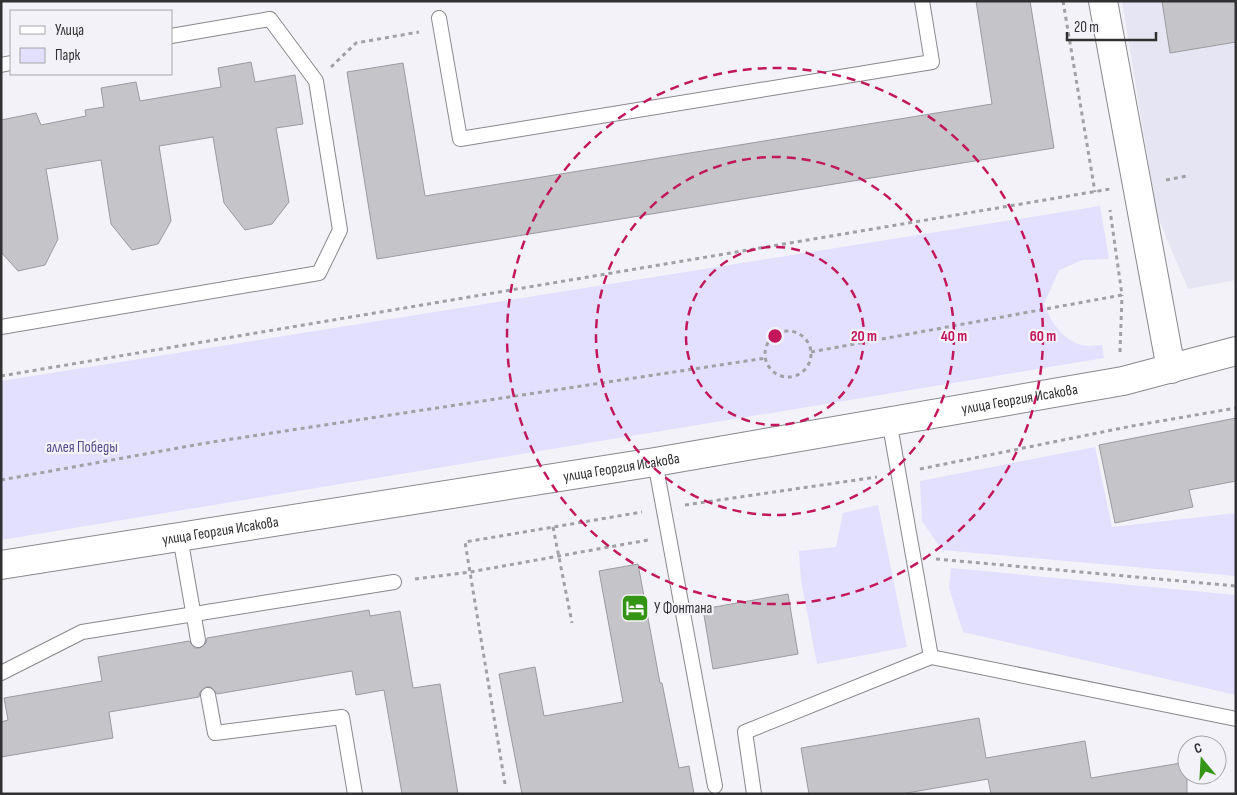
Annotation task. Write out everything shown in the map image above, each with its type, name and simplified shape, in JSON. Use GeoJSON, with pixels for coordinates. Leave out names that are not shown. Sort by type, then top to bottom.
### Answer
{"type":"FeatureCollection","features":[{"type":"Feature","properties":{"kind":"street"},"geometry":{"type":"LineString","coordinates":[[1103,1],[1171,368]]}},
{"type":"Feature","properties":{"kind":"street","name":"улица Георгия Исакова"},"geometry":{"type":"LineString","coordinates":[[1,564],[655,462],[1123,381],[1236,351]]}},
{"type":"Feature","properties":{"kind":"lane"},"geometry":{"type":"LineString","coordinates":[[440,24],[460,139],[932,62],[922,1]]}},
{"type":"Feature","properties":{"kind":"lane"},"geometry":{"type":"LineString","coordinates":[[1,327],[319,274],[340,230],[316,81],[270,19],[172,36]]}},
{"type":"Feature","properties":{"kind":"lane"},"geometry":{"type":"LineString","coordinates":[[889,420],[931,657]]}},
{"type":"Feature","properties":{"kind":"lane"},"geometry":{"type":"LineString","coordinates":[[655,462],[715,786]]}},
{"type":"Feature","properties":{"kind":"lane"},"geometry":{"type":"LineString","coordinates":[[180,537],[198,640]]}},
{"type":"Feature","properties":{"kind":"lane"},"geometry":{"type":"LineString","coordinates":[[1,673],[82,632],[394,582]]}},
{"type":"Feature","properties":{"kind":"lane"},"geometry":{"type":"LineString","coordinates":[[754,794],[745,732],[931,657],[1236,719]]}},
{"type":"Feature","properties":{"kind":"lane"},"geometry":{"type":"LineString","coordinates":[[208,695],[215,734],[342,717],[355,794]]}},
{"type":"Feature","properties":{"kind":"path"},"geometry":{"type":"LineString","coordinates":[[1063,1],[1094,192]]}},
{"type":"Feature","properties":{"kind":"path"},"geometry":{"type":"LineString","coordinates":[[316,81],[356,43],[440,24]]}},
{"type":"Feature","properties":{"kind":"path"},"geometry":{"type":"LineString","coordinates":[[1,376],[1187,176]]}},
{"type":"Feature","properties":{"kind":"path"},"geometry":{"type":"LineString","coordinates":[[1110,209],[1122,294],[1120,353]]}},
{"type":"Feature","properties":{"kind":"path"},"geometry":{"type":"LineString","coordinates":[[812,352],[1122,294]]}},
{"type":"Feature","properties":{"kind":"path"},"geometry":{"type":"LineString","coordinates":[[786,331],[793,332],[806,339],[812,352],[808,368],[795,377],[779,376],[773,372],[766,358],[765,350],[768,343],[778,333],[786,331]]}},
{"type":"Feature","properties":{"kind":"path"},"geometry":{"type":"LineString","coordinates":[[1,480],[206,443],[766,358]]}},
{"type":"Feature","properties":{"kind":"path"},"geometry":{"type":"LineString","coordinates":[[505,784],[465,542],[663,508],[899,474],[1122,428],[1236,408]]}},
{"type":"Feature","properties":{"kind":"path"},"geometry":{"type":"LineString","coordinates":[[553,527],[572,623]]}},
{"type":"Feature","properties":{"kind":"path"},"geometry":{"type":"LineString","coordinates":[[394,582],[470,572],[668,537]]}},
{"type":"Feature","properties":{"kind":"path"},"geometry":{"type":"LineString","coordinates":[[913,557],[1236,586]]}},
{"type":"Feature","properties":{"kind":"shaded area"},"geometry":{"type":"Polygon","coordinates":[[[1122,1],[1236,1],[1236,280],[1188,289],[1157,215],[1122,1]]]}},
{"type":"Feature","properties":{"kind":"green space","name":"аллея Победы"},"geometry":{"type":"Polygon","coordinates":[[[1100,206],[1109,259],[1083,260],[1059,270],[1044,304],[1058,329],[1068,339],[1081,345],[1102,345],[1104,358],[1,540],[1,381],[1100,206]]]}},
{"type":"Feature","properties":{"kind":"green space"},"geometry":{"type":"Polygon","coordinates":[[[1095,447],[1112,527],[1236,513],[1236,576],[942,550],[922,521],[920,481],[1095,447]]]}},
{"type":"Feature","properties":{"kind":"green space"},"geometry":{"type":"Polygon","coordinates":[[[878,505],[907,647],[817,664],[801,580],[799,551],[836,547],[843,513],[878,505]]]}},
{"type":"Feature","properties":{"kind":"green space"},"geometry":{"type":"Polygon","coordinates":[[[951,568],[1236,595],[1236,695],[963,632],[949,588],[951,568]]]}},
{"type":"Feature","properties":{"kind":"building"},"geometry":{"type":"Polygon","coordinates":[[[976,1],[1030,1],[1054,148],[377,259],[347,72],[403,63],[425,196],[992,104],[976,1]]]}},
{"type":"Feature","properties":{"kind":"building"},"geometry":{"type":"Polygon","coordinates":[[[1162,1],[1236,1],[1236,42],[1170,53],[1162,1]]]}},
{"type":"Feature","properties":{"kind":"building"},"geometry":{"type":"Polygon","coordinates":[[[251,62],[255,82],[295,75],[303,124],[276,128],[289,202],[272,224],[245,230],[224,203],[213,137],[159,146],[171,221],[158,244],[132,250],[111,224],[101,160],[46,169],[58,239],[45,265],[18,271],[1,252],[1,120],[36,113],[41,125],[86,116],[85,110],[104,107],[101,88],[136,82],[140,101],[221,87],[218,68],[251,62]]]}},
{"type":"Feature","properties":{"kind":"building"},"geometry":{"type":"Polygon","coordinates":[[[1236,418],[1236,481],[1189,490],[1193,507],[1115,523],[1099,445],[1236,418]]]}},
{"type":"Feature","properties":{"kind":"building"},"geometry":{"type":"Polygon","coordinates":[[[638,564],[660,683],[662,683],[679,768],[689,766],[694,794],[522,794],[499,674],[535,667],[544,716],[623,702],[599,571],[638,564]]]}},
{"type":"Feature","properties":{"kind":"building"},"geometry":{"type":"Polygon","coordinates":[[[788,594],[798,654],[713,669],[703,609],[788,594]]]}},
{"type":"Feature","properties":{"kind":"building"},"geometry":{"type":"Polygon","coordinates":[[[369,610],[370,616],[400,611],[413,688],[440,684],[458,794],[402,794],[384,690],[356,695],[352,671],[217,694],[211,687],[206,687],[200,692],[199,697],[109,712],[113,738],[1,757],[1,722],[8,720],[4,698],[102,681],[98,657],[189,641],[195,648],[200,648],[206,643],[207,638],[369,610]]]}},
{"type":"Feature","properties":{"kind":"building"},"geometry":{"type":"Polygon","coordinates":[[[979,718],[986,758],[1085,741],[1091,778],[1177,764],[1177,785],[1187,785],[1187,794],[991,794],[988,779],[901,794],[809,794],[801,748],[979,718]]]}},
{"type":"Feature","properties":{"kind":"place","name":"У Фонтана"},"geometry":{"type":"Point","coordinates":[635,608]}}]}
